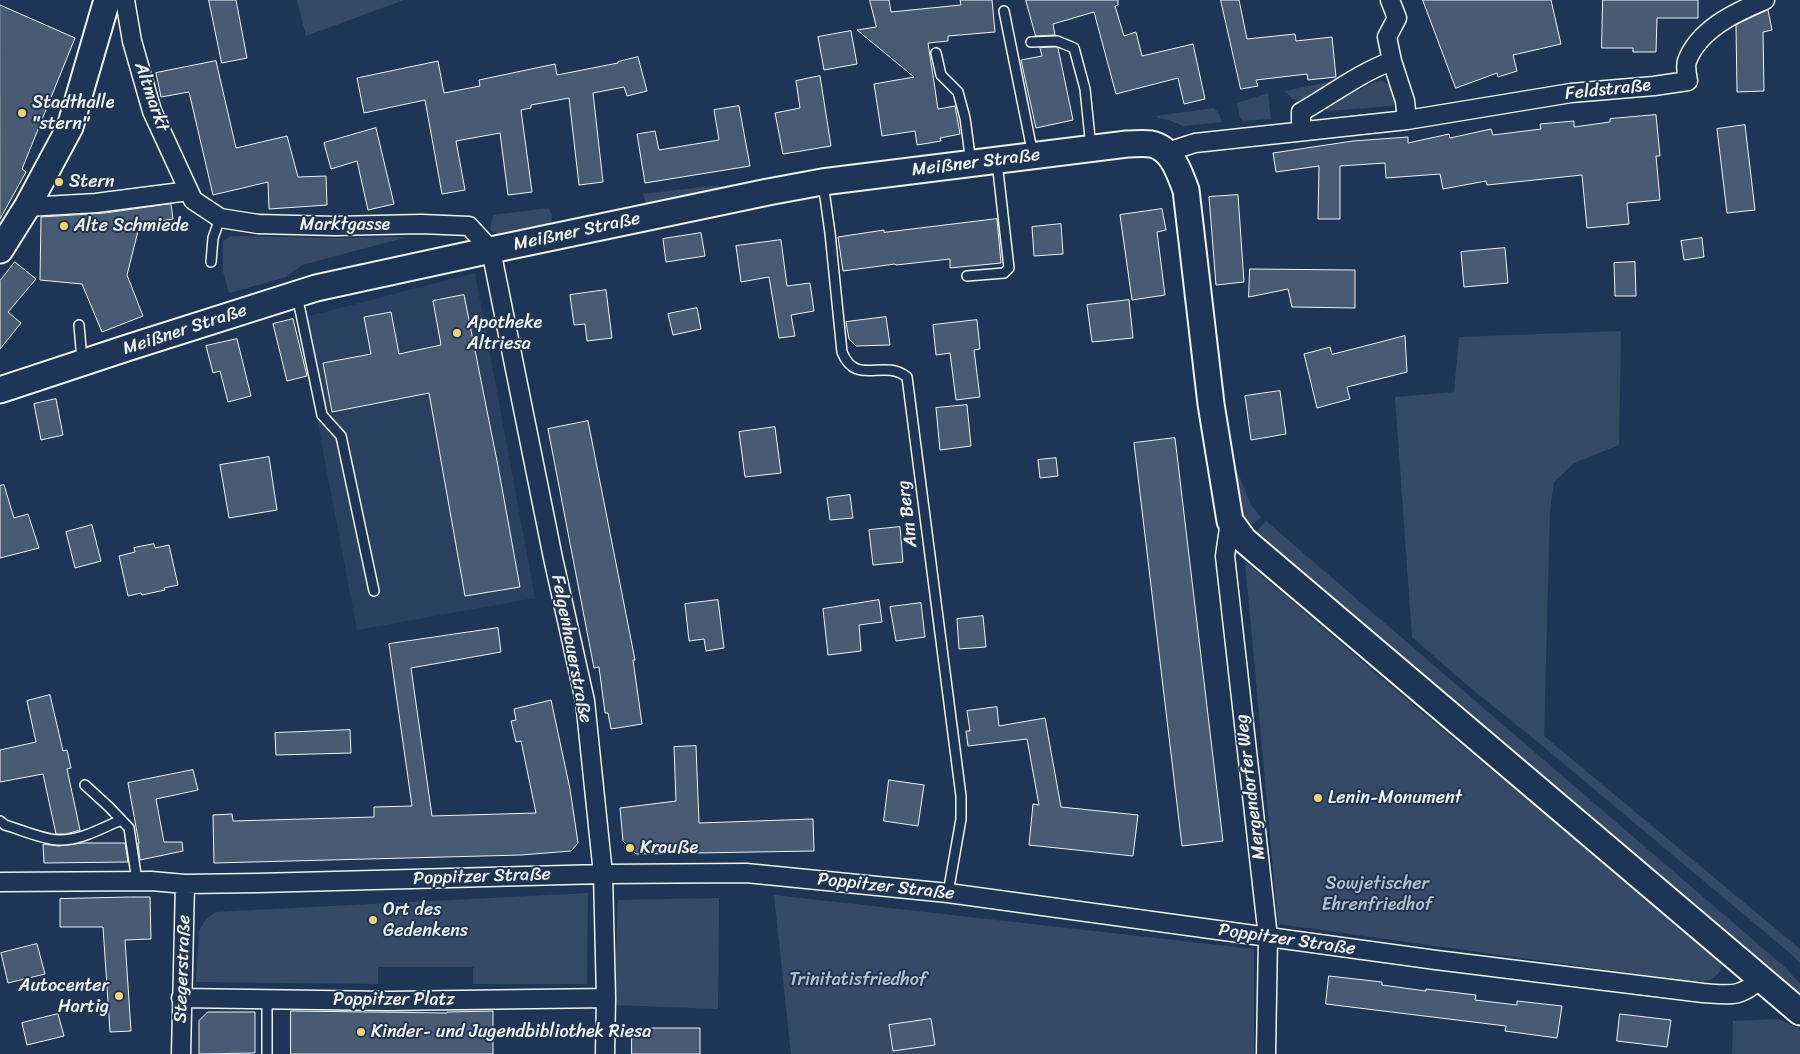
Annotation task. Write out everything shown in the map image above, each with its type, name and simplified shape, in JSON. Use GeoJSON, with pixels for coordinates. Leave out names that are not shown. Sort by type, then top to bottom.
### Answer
{"type":"FeatureCollection","features":[{"type":"Feature","properties":{"kind":"main road"},"geometry":{"type":"LineString","coordinates":[[0,250],[27,207],[70,127],[108,0]]}},
{"type":"Feature","properties":{"kind":"main road","name":"Meißner Straße"},"geometry":{"type":"LineString","coordinates":[[0,390],[326,286],[758,194],[822,182],[1127,144],[1152,144],[1167,152]]}},
{"type":"Feature","properties":{"kind":"main road"},"geometry":{"type":"LineString","coordinates":[[1167,152],[1179,171],[1186,190],[1211,404],[1230,521],[1244,540],[1800,1012]]}},
{"type":"Feature","properties":{"kind":"street","name":"Altmarkt"},"geometry":{"type":"LineString","coordinates":[[125,0],[132,41],[152,111],[191,196]]}},
{"type":"Feature","properties":{"kind":"street"},"geometry":{"type":"LineString","coordinates":[[1390,0],[1397,18],[1387,37],[1404,101],[1407,120]]}},
{"type":"Feature","properties":{"kind":"street","name":"Feldstraße"},"geometry":{"type":"LineString","coordinates":[[1167,152],[1196,143],[1301,130],[1407,120],[1571,93],[1654,86],[1688,81],[1686,63],[1698,42],[1719,24],[1741,10],[1765,0]]}},
{"type":"Feature","properties":{"kind":"street"},"geometry":{"type":"LineString","coordinates":[[1301,130],[1300,112],[1371,68],[1392,61]]}},
{"type":"Feature","properties":{"kind":"street"},"geometry":{"type":"LineString","coordinates":[[27,207],[191,196]]}},
{"type":"Feature","properties":{"kind":"street","name":"Marktgasse"},"geometry":{"type":"LineString","coordinates":[[191,196],[220,218],[258,224],[335,226],[421,224],[469,226],[491,250]]}},
{"type":"Feature","properties":{"kind":"street","name":"Felgenhauerstraße"},"geometry":{"type":"LineString","coordinates":[[491,250],[584,701],[603,874],[606,998],[605,1054]]}},
{"type":"Feature","properties":{"kind":"street","name":"Mergendorfer Weg"},"geometry":{"type":"LineString","coordinates":[[1230,521],[1225,556],[1268,937],[1266,1054]]}},
{"type":"Feature","properties":{"kind":"street","name":"Poppitzer Straße"},"geometry":{"type":"LineString","coordinates":[[0,882],[136,880],[185,884],[603,874],[746,873],[948,893],[1436,960],[1703,993],[1730,995],[1747,991],[1761,979]]}},
{"type":"Feature","properties":{"kind":"street","name":"Stegerstraße"},"geometry":{"type":"LineString","coordinates":[[181,1054],[185,884]]}},
{"type":"Feature","properties":{"kind":"street","name":"Poppitzer Platz"},"geometry":{"type":"LineString","coordinates":[[181,998],[388,1001],[606,998]]}},
{"type":"Feature","properties":{"kind":"lane"},"geometry":{"type":"LineString","coordinates":[[1004,11],[1033,156]]}},
{"type":"Feature","properties":{"kind":"lane"},"geometry":{"type":"LineString","coordinates":[[1032,42],[1057,41],[1074,48],[1085,89],[1091,148]]}},
{"type":"Feature","properties":{"kind":"lane"},"geometry":{"type":"LineString","coordinates":[[936,53],[941,75],[958,92],[965,118],[971,163]]}},
{"type":"Feature","properties":{"kind":"lane"},"geometry":{"type":"LineString","coordinates":[[966,276],[1004,273],[1009,268],[997,160]]}},
{"type":"Feature","properties":{"kind":"lane","name":"Am Berg"},"geometry":{"type":"LineString","coordinates":[[822,182],[830,234],[842,352],[845,360],[860,371],[899,370],[907,377],[961,796],[961,820],[948,893]]}},
{"type":"Feature","properties":{"kind":"lane"},"geometry":{"type":"LineString","coordinates":[[211,262],[213,238],[220,218]]}},
{"type":"Feature","properties":{"kind":"lane"},"geometry":{"type":"LineString","coordinates":[[297,295],[322,416],[341,436],[374,591]]}},
{"type":"Feature","properties":{"kind":"lane"},"geometry":{"type":"LineString","coordinates":[[79,325],[82,363]]}},
{"type":"Feature","properties":{"kind":"lane"},"geometry":{"type":"LineString","coordinates":[[85,785],[129,828],[136,880]]}},
{"type":"Feature","properties":{"kind":"lane"},"geometry":{"type":"LineString","coordinates":[[0,821],[6,825],[58,840],[78,838],[121,820]]}},
{"type":"Feature","properties":{"kind":"lane"},"geometry":{"type":"LineString","coordinates":[[267,999],[267,1054]]}},
{"type":"Feature","properties":{"kind":"shaded area"},"geometry":{"type":"Polygon","coordinates":[[[475,273],[535,598],[357,630],[298,319],[475,273]]]}},
{"type":"Feature","properties":{"kind":"green space"},"geometry":{"type":"Polygon","coordinates":[[[297,0],[404,0],[306,36],[297,0]]]}},
{"type":"Feature","properties":{"kind":"green space"},"geometry":{"type":"Polygon","coordinates":[[[1343,79],[1308,99],[1293,99],[1284,91],[1343,79]]]}},
{"type":"Feature","properties":{"kind":"green space"},"geometry":{"type":"Polygon","coordinates":[[[1382,81],[1390,86],[1395,94],[1398,101],[1394,106],[1327,111],[1325,109],[1328,104],[1375,82],[1382,81]]]}},
{"type":"Feature","properties":{"kind":"green space"},"geometry":{"type":"Polygon","coordinates":[[[1268,93],[1271,119],[1243,121],[1240,118],[1237,103],[1268,93]]]}},
{"type":"Feature","properties":{"kind":"green space"},"geometry":{"type":"Polygon","coordinates":[[[1214,108],[1222,122],[1183,126],[1156,116],[1214,108]]]}},
{"type":"Feature","properties":{"kind":"green space"},"geometry":{"type":"Polygon","coordinates":[[[719,185],[720,191],[646,204],[643,194],[719,185]]]}},
{"type":"Feature","properties":{"kind":"green space"},"geometry":{"type":"Polygon","coordinates":[[[549,208],[552,215],[551,226],[503,237],[490,230],[493,215],[549,208]]]}},
{"type":"Feature","properties":{"kind":"green space"},"geometry":{"type":"Polygon","coordinates":[[[231,236],[407,237],[302,265],[286,277],[229,293],[223,271],[223,241],[231,236]]]}},
{"type":"Feature","properties":{"kind":"green space"},"geometry":{"type":"Polygon","coordinates":[[[1621,331],[1619,445],[1574,463],[1554,482],[1550,510],[1544,736],[1800,949],[1800,963],[1412,637],[1395,397],[1454,392],[1459,337],[1621,331]]]}},
{"type":"Feature","properties":{"kind":"green space"},"geometry":{"type":"Polygon","coordinates":[[[1235,466],[1251,505],[1261,517],[1250,527],[1240,506],[1235,466]]]}},
{"type":"Feature","properties":{"kind":"green space"},"geometry":{"type":"Polygon","coordinates":[[[1266,521],[1787,969],[1800,984],[1800,995],[1798,997],[1377,642],[1255,533],[1266,521]]]}},
{"type":"Feature","properties":{"kind":"green space","name":"Sowjetischer Ehrenfriedhof"},"geometry":{"type":"Polygon","coordinates":[[[1245,561],[1419,710],[1721,959],[1721,969],[1717,976],[1701,983],[1278,924],[1245,561]]]}},
{"type":"Feature","properties":{"kind":"green space"},"geometry":{"type":"Polygon","coordinates":[[[588,893],[587,984],[473,984],[473,967],[378,967],[378,984],[196,982],[199,931],[206,919],[216,912],[588,893]]]}},
{"type":"Feature","properties":{"kind":"green space","name":"Trinitatisfriedhof"},"geometry":{"type":"Polygon","coordinates":[[[774,895],[1254,949],[1254,1054],[791,1054],[774,895]]]}},
{"type":"Feature","properties":{"kind":"green space"},"geometry":{"type":"Polygon","coordinates":[[[719,898],[718,1009],[614,1005],[618,900],[719,898]]]}},
{"type":"Feature","properties":{"kind":"green space"},"geometry":{"type":"Polygon","coordinates":[[[1778,1019],[1800,1029],[1800,1054],[1732,1054],[1733,1021],[1778,1019]]]}},
{"type":"Feature","properties":{"kind":"building"},"geometry":{"type":"Polygon","coordinates":[[[209,0],[236,0],[247,58],[222,63],[209,0]]]}},
{"type":"Feature","properties":{"kind":"building"},"geometry":{"type":"Polygon","coordinates":[[[870,0],[889,0],[891,12],[961,5],[960,0],[992,0],[995,32],[948,36],[948,41],[928,43],[938,109],[955,106],[960,134],[940,138],[941,141],[917,145],[915,131],[882,136],[874,84],[914,77],[857,30],[876,27],[870,0]]]}},
{"type":"Feature","properties":{"kind":"building"},"geometry":{"type":"Polygon","coordinates":[[[1026,0],[1118,0],[1118,5],[1115,6],[1124,36],[1136,32],[1142,56],[1193,44],[1205,99],[1184,104],[1178,78],[1116,94],[1094,12],[1053,24],[1055,35],[1036,36],[1026,0]]]}},
{"type":"Feature","properties":{"kind":"building"},"geometry":{"type":"Polygon","coordinates":[[[1221,0],[1239,0],[1247,39],[1295,34],[1296,41],[1332,37],[1336,77],[1308,80],[1307,74],[1256,80],[1258,86],[1241,89],[1221,0]]]}},
{"type":"Feature","properties":{"kind":"building"},"geometry":{"type":"Polygon","coordinates":[[[1423,0],[1551,0],[1561,44],[1513,55],[1517,71],[1498,77],[1497,73],[1456,88],[1423,0]]]}},
{"type":"Feature","properties":{"kind":"building"},"geometry":{"type":"Polygon","coordinates":[[[1603,0],[1698,0],[1698,18],[1657,18],[1656,52],[1633,52],[1633,48],[1602,48],[1603,0]]]}},
{"type":"Feature","properties":{"kind":"building","name":"Stadthalle \"stern\""},"geometry":{"type":"Polygon","coordinates":[[[0,5],[75,38],[22,169],[26,172],[0,219],[0,5]]]}},
{"type":"Feature","properties":{"kind":"building"},"geometry":{"type":"Polygon","coordinates":[[[1768,10],[1772,30],[1763,32],[1764,91],[1737,92],[1736,25],[1768,10]]]}},
{"type":"Feature","properties":{"kind":"building"},"geometry":{"type":"Polygon","coordinates":[[[851,31],[857,64],[824,70],[818,37],[851,31]]]}},
{"type":"Feature","properties":{"kind":"building"},"geometry":{"type":"Polygon","coordinates":[[[1040,48],[1058,48],[1073,120],[1036,128],[1021,60],[1042,56],[1040,48]]]}},
{"type":"Feature","properties":{"kind":"building"},"geometry":{"type":"Polygon","coordinates":[[[638,57],[647,91],[627,96],[624,87],[593,93],[603,182],[579,185],[569,98],[531,105],[531,108],[521,110],[532,192],[508,195],[500,133],[456,141],[465,190],[442,194],[425,100],[364,113],[357,78],[438,61],[444,93],[480,86],[479,80],[555,64],[557,75],[618,63],[638,57]]]}},
{"type":"Feature","properties":{"kind":"building"},"geometry":{"type":"Polygon","coordinates":[[[216,61],[236,148],[287,136],[298,177],[326,176],[327,205],[269,209],[268,182],[213,195],[189,92],[161,97],[156,73],[216,61]]]}},
{"type":"Feature","properties":{"kind":"building"},"geometry":{"type":"Polygon","coordinates":[[[820,76],[831,146],[783,154],[775,113],[800,108],[796,81],[820,76]]]}},
{"type":"Feature","properties":{"kind":"building"},"geometry":{"type":"Polygon","coordinates":[[[739,106],[750,166],[645,183],[637,134],[655,131],[659,150],[719,140],[714,110],[739,106]]]}},
{"type":"Feature","properties":{"kind":"building"},"geometry":{"type":"Polygon","coordinates":[[[1656,115],[1660,156],[1656,156],[1660,200],[1627,203],[1629,224],[1587,228],[1582,175],[1487,185],[1486,181],[1443,189],[1440,174],[1386,178],[1385,163],[1340,166],[1340,219],[1318,219],[1319,166],[1276,172],[1273,153],[1353,141],[1408,137],[1408,143],[1449,134],[1450,138],[1491,129],[1493,135],[1541,129],[1540,124],[1574,121],[1574,127],[1610,122],[1610,119],[1656,115]]]}},
{"type":"Feature","properties":{"kind":"building"},"geometry":{"type":"Polygon","coordinates":[[[1745,125],[1755,210],[1727,213],[1717,129],[1745,125]]]}},
{"type":"Feature","properties":{"kind":"building"},"geometry":{"type":"Polygon","coordinates":[[[376,128],[394,204],[368,210],[357,161],[331,169],[324,143],[376,128]]]}},
{"type":"Feature","properties":{"kind":"building"},"geometry":{"type":"Polygon","coordinates":[[[1238,195],[1244,282],[1216,285],[1209,197],[1238,195]]]}},
{"type":"Feature","properties":{"kind":"building"},"geometry":{"type":"Polygon","coordinates":[[[171,204],[173,219],[147,223],[148,229],[138,231],[127,275],[143,316],[102,332],[82,284],[40,280],[41,217],[105,213],[171,204]]]}},
{"type":"Feature","properties":{"kind":"building"},"geometry":{"type":"Polygon","coordinates":[[[1162,209],[1166,230],[1157,232],[1165,295],[1132,300],[1120,215],[1162,209]]]}},
{"type":"Feature","properties":{"kind":"building"},"geometry":{"type":"Polygon","coordinates":[[[997,219],[1001,263],[950,268],[950,259],[843,271],[838,237],[884,230],[884,232],[997,219]]]}},
{"type":"Feature","properties":{"kind":"building"},"geometry":{"type":"Polygon","coordinates":[[[1061,224],[1063,254],[1034,256],[1032,227],[1061,224]]]}},
{"type":"Feature","properties":{"kind":"building"},"geometry":{"type":"Polygon","coordinates":[[[701,233],[705,256],[666,262],[663,239],[701,233]]]}},
{"type":"Feature","properties":{"kind":"building"},"geometry":{"type":"Polygon","coordinates":[[[1702,238],[1704,257],[1684,260],[1681,241],[1702,238]]]}},
{"type":"Feature","properties":{"kind":"building"},"geometry":{"type":"Polygon","coordinates":[[[781,240],[787,286],[810,283],[814,311],[791,315],[795,336],[779,338],[769,277],[741,282],[736,246],[781,240]]]}},
{"type":"Feature","properties":{"kind":"building"},"geometry":{"type":"Polygon","coordinates":[[[1505,248],[1508,283],[1464,287],[1461,252],[1505,248]]]}},
{"type":"Feature","properties":{"kind":"building"},"geometry":{"type":"Polygon","coordinates":[[[15,262],[36,279],[8,312],[21,323],[0,349],[0,281],[15,262]]]}},
{"type":"Feature","properties":{"kind":"building"},"geometry":{"type":"Polygon","coordinates":[[[1635,262],[1636,296],[1615,296],[1614,263],[1635,262]]]}},
{"type":"Feature","properties":{"kind":"building"},"geometry":{"type":"Polygon","coordinates":[[[1250,269],[1355,270],[1355,308],[1292,307],[1288,289],[1249,297],[1250,269]]]}},
{"type":"Feature","properties":{"kind":"building"},"geometry":{"type":"Polygon","coordinates":[[[606,290],[612,338],[587,341],[585,324],[574,325],[570,295],[606,290]]]}},
{"type":"Feature","properties":{"kind":"building"},"geometry":{"type":"Polygon","coordinates":[[[464,295],[520,587],[465,596],[429,393],[332,412],[323,363],[371,354],[364,317],[391,312],[399,354],[441,345],[433,301],[464,295]]]}},
{"type":"Feature","properties":{"kind":"building"},"geometry":{"type":"Polygon","coordinates":[[[1129,300],[1133,338],[1092,342],[1087,305],[1129,300]]]}},
{"type":"Feature","properties":{"kind":"building"},"geometry":{"type":"Polygon","coordinates":[[[697,308],[701,329],[673,335],[668,314],[697,308]]]}},
{"type":"Feature","properties":{"kind":"building"},"geometry":{"type":"Polygon","coordinates":[[[886,317],[890,345],[856,346],[849,339],[846,322],[886,317]]]}},
{"type":"Feature","properties":{"kind":"building"},"geometry":{"type":"Polygon","coordinates":[[[293,319],[307,376],[287,381],[273,324],[293,319]]]}},
{"type":"Feature","properties":{"kind":"building"},"geometry":{"type":"Polygon","coordinates":[[[977,320],[980,349],[974,350],[980,397],[956,400],[950,353],[936,355],[933,325],[977,320]]]}},
{"type":"Feature","properties":{"kind":"building"},"geometry":{"type":"Polygon","coordinates":[[[1405,336],[1407,372],[1347,387],[1350,399],[1317,408],[1304,354],[1330,347],[1332,354],[1405,336]]]}},
{"type":"Feature","properties":{"kind":"building"},"geometry":{"type":"Polygon","coordinates":[[[237,339],[251,396],[228,402],[220,371],[213,373],[206,346],[237,339]]]}},
{"type":"Feature","properties":{"kind":"building"},"geometry":{"type":"Polygon","coordinates":[[[1280,391],[1286,434],[1251,440],[1245,396],[1280,391]]]}},
{"type":"Feature","properties":{"kind":"building"},"geometry":{"type":"Polygon","coordinates":[[[56,399],[63,435],[41,440],[34,404],[56,399]]]}},
{"type":"Feature","properties":{"kind":"building"},"geometry":{"type":"Polygon","coordinates":[[[967,405],[971,446],[940,450],[936,408],[967,405]]]}},
{"type":"Feature","properties":{"kind":"building"},"geometry":{"type":"Polygon","coordinates":[[[588,421],[635,660],[633,660],[642,724],[611,729],[608,713],[605,713],[599,667],[594,668],[548,429],[588,421]]]}},
{"type":"Feature","properties":{"kind":"building"},"geometry":{"type":"Polygon","coordinates":[[[775,427],[781,473],[745,477],[739,432],[775,427]]]}},
{"type":"Feature","properties":{"kind":"building"},"geometry":{"type":"Polygon","coordinates":[[[1175,438],[1223,841],[1182,846],[1134,443],[1175,438]]]}},
{"type":"Feature","properties":{"kind":"building"},"geometry":{"type":"Polygon","coordinates":[[[269,457],[277,510],[229,518],[220,465],[269,457]]]}},
{"type":"Feature","properties":{"kind":"building"},"geometry":{"type":"Polygon","coordinates":[[[1056,458],[1058,476],[1040,478],[1038,460],[1056,458]]]}},
{"type":"Feature","properties":{"kind":"building"},"geometry":{"type":"Polygon","coordinates":[[[4,485],[14,518],[28,514],[39,548],[0,558],[0,486],[4,485]]]}},
{"type":"Feature","properties":{"kind":"building"},"geometry":{"type":"Polygon","coordinates":[[[850,495],[853,518],[830,520],[827,498],[850,495]]]}},
{"type":"Feature","properties":{"kind":"building"},"geometry":{"type":"Polygon","coordinates":[[[92,525],[101,561],[75,568],[66,532],[92,525]]]}},
{"type":"Feature","properties":{"kind":"building"},"geometry":{"type":"Polygon","coordinates":[[[900,527],[903,562],[873,565],[869,530],[900,527]]]}},
{"type":"Feature","properties":{"kind":"building"},"geometry":{"type":"Polygon","coordinates":[[[154,544],[155,548],[169,545],[178,585],[164,588],[165,590],[128,596],[119,556],[135,552],[134,548],[154,544]]]}},
{"type":"Feature","properties":{"kind":"building"},"geometry":{"type":"Polygon","coordinates":[[[718,600],[724,648],[706,651],[704,639],[689,641],[685,604],[718,600]]]}},
{"type":"Feature","properties":{"kind":"building"},"geometry":{"type":"Polygon","coordinates":[[[879,600],[882,622],[859,625],[861,651],[828,655],[823,609],[879,600]]]}},
{"type":"Feature","properties":{"kind":"building"},"geometry":{"type":"Polygon","coordinates":[[[921,603],[925,637],[896,641],[890,607],[921,603]]]}},
{"type":"Feature","properties":{"kind":"building"},"geometry":{"type":"Polygon","coordinates":[[[983,616],[986,647],[959,649],[957,619],[983,616]]]}},
{"type":"Feature","properties":{"kind":"building"},"geometry":{"type":"Polygon","coordinates":[[[498,628],[501,652],[411,668],[432,816],[536,813],[521,741],[516,742],[511,721],[516,720],[514,709],[551,700],[570,789],[578,843],[571,851],[521,855],[214,863],[213,815],[232,814],[233,821],[374,817],[374,807],[412,806],[389,644],[498,628]]]}},
{"type":"Feature","properties":{"kind":"building"},"geometry":{"type":"Polygon","coordinates":[[[50,695],[63,751],[67,750],[71,768],[67,769],[80,830],[66,834],[56,834],[43,774],[0,782],[0,750],[36,742],[27,701],[50,695]]]}},
{"type":"Feature","properties":{"kind":"building"},"geometry":{"type":"Polygon","coordinates":[[[997,707],[999,726],[1045,718],[1061,807],[1138,815],[1133,856],[1029,845],[1033,804],[1039,805],[1027,739],[968,746],[966,731],[970,731],[967,711],[997,707]]]}},
{"type":"Feature","properties":{"kind":"building"},"geometry":{"type":"Polygon","coordinates":[[[350,730],[351,753],[276,755],[275,733],[350,730]]]}},
{"type":"Feature","properties":{"kind":"building"},"geometry":{"type":"Polygon","coordinates":[[[696,746],[699,823],[813,819],[814,851],[636,854],[623,841],[620,808],[676,801],[674,747],[696,746]]]}},
{"type":"Feature","properties":{"kind":"building"},"geometry":{"type":"Polygon","coordinates":[[[193,770],[198,790],[156,799],[164,842],[182,842],[183,851],[140,860],[139,843],[128,783],[193,770]]]}},
{"type":"Feature","properties":{"kind":"building"},"geometry":{"type":"Polygon","coordinates":[[[889,780],[924,785],[918,826],[884,821],[889,780]]]}},
{"type":"Feature","properties":{"kind":"building"},"geometry":{"type":"Polygon","coordinates":[[[83,843],[125,843],[128,862],[44,863],[43,844],[58,846],[83,843]]]}},
{"type":"Feature","properties":{"kind":"building"},"geometry":{"type":"Polygon","coordinates":[[[150,897],[151,939],[125,940],[131,1031],[110,1032],[103,927],[60,927],[60,899],[150,897]]]}},
{"type":"Feature","properties":{"kind":"building"},"geometry":{"type":"Polygon","coordinates":[[[37,944],[45,974],[8,983],[1,953],[37,944]]]}},
{"type":"Feature","properties":{"kind":"building"},"geometry":{"type":"Polygon","coordinates":[[[1329,976],[1382,982],[1382,985],[1426,991],[1426,989],[1476,995],[1475,1000],[1517,1005],[1517,1001],[1562,1006],[1557,1038],[1505,1031],[1506,1026],[1326,1004],[1329,976]]]}},
{"type":"Feature","properties":{"kind":"building"},"geometry":{"type":"Polygon","coordinates":[[[291,1011],[447,1013],[493,1011],[493,1054],[291,1054],[291,1011]]]}},
{"type":"Feature","properties":{"kind":"building"},"geometry":{"type":"Polygon","coordinates":[[[208,1012],[255,1012],[255,1053],[199,1054],[199,1021],[208,1012]]]}},
{"type":"Feature","properties":{"kind":"building"},"geometry":{"type":"Polygon","coordinates":[[[58,1014],[64,1036],[27,1045],[22,1023],[58,1014]]]}},
{"type":"Feature","properties":{"kind":"building"},"geometry":{"type":"Polygon","coordinates":[[[1620,1014],[1671,1020],[1667,1047],[1617,1041],[1620,1014]]]}},
{"type":"Feature","properties":{"kind":"building"},"geometry":{"type":"Polygon","coordinates":[[[931,1019],[935,1045],[893,1051],[889,1025],[931,1019]]]}},
{"type":"Feature","properties":{"kind":"building"},"geometry":{"type":"Polygon","coordinates":[[[632,1028],[700,1028],[700,1054],[632,1054],[632,1028]]]}},
{"type":"Feature","properties":{"kind":"place","name":"Stadthalle \"stern\""},"geometry":{"type":"Point","coordinates":[22,113]}},
{"type":"Feature","properties":{"kind":"place","name":"Stern"},"geometry":{"type":"Point","coordinates":[59,182]}},
{"type":"Feature","properties":{"kind":"place","name":"Alte Schmiede"},"geometry":{"type":"Point","coordinates":[64,226]}},
{"type":"Feature","properties":{"kind":"place","name":"Apotheke Altriesa"},"geometry":{"type":"Point","coordinates":[457,333]}},
{"type":"Feature","properties":{"kind":"place","name":"Lenin-Monument"},"geometry":{"type":"Point","coordinates":[1318,798]}},
{"type":"Feature","properties":{"kind":"place","name":"Krauße"},"geometry":{"type":"Point","coordinates":[630,848]}},
{"type":"Feature","properties":{"kind":"place","name":"Ort des Gedenkens"},"geometry":{"type":"Point","coordinates":[373,920]}},
{"type":"Feature","properties":{"kind":"place","name":"Autocenter Hartig"},"geometry":{"type":"Point","coordinates":[119,996]}},
{"type":"Feature","properties":{"kind":"place","name":"Kinder- und Jugendbibliothek Riesa"},"geometry":{"type":"Point","coordinates":[361,1032]}}]}
